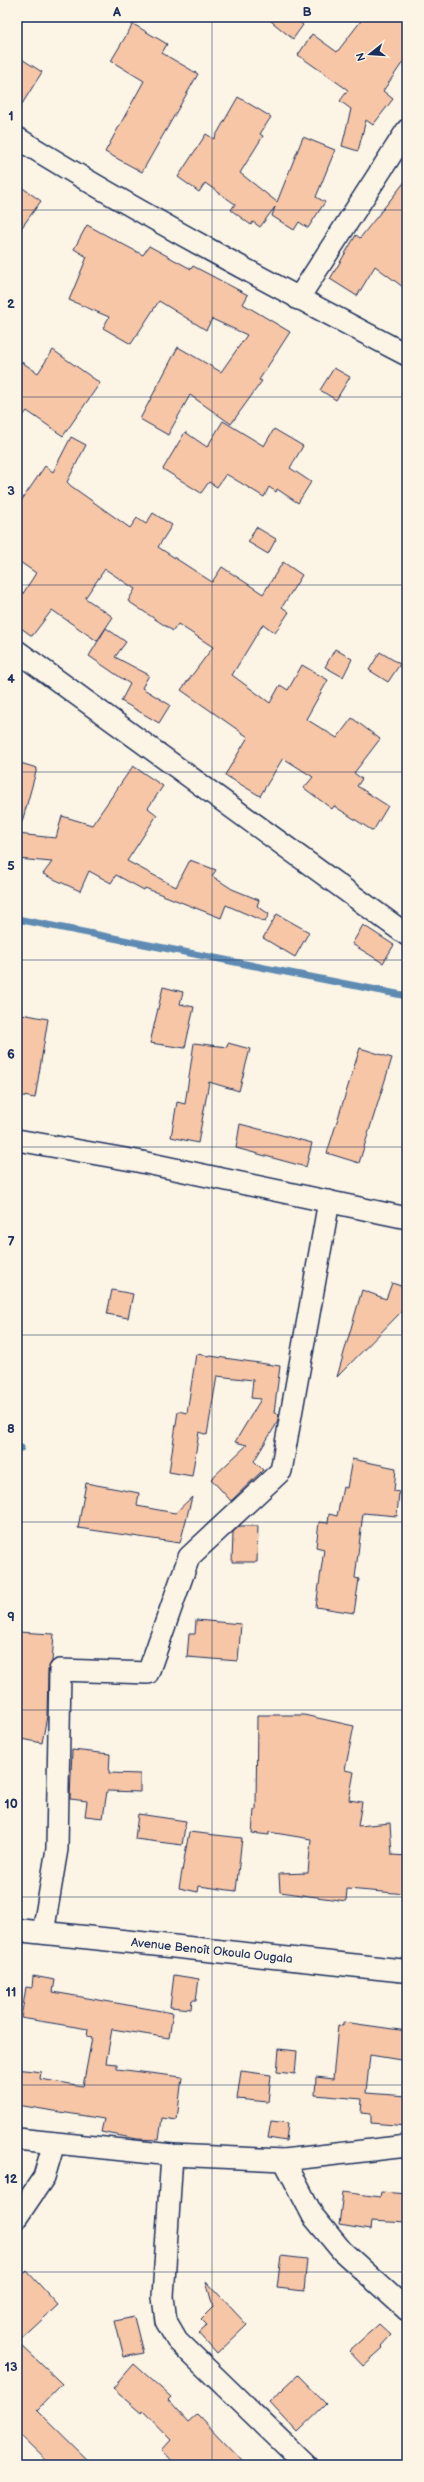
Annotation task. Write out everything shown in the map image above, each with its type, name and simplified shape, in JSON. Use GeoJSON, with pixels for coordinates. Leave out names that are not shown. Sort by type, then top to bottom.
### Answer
{"type":"FeatureCollection","features":[{"type":"Feature","properties":{"kind":"street"},"geometry":{"type":"LineString","coordinates":[[298,299],[407,130]]}},
{"type":"Feature","properties":{"kind":"street"},"geometry":{"type":"LineString","coordinates":[[17,138],[69,170],[298,299],[407,355]]}},
{"type":"Feature","properties":{"kind":"street"},"geometry":{"type":"LineString","coordinates":[[17,651],[407,935]]}},
{"type":"Feature","properties":{"kind":"street"},"geometry":{"type":"LineString","coordinates":[[17,1140],[137,1161],[407,1218]]}},
{"type":"Feature","properties":{"kind":"street"},"geometry":{"type":"LineString","coordinates":[[43,1933],[58,1849],[60,1670],[148,1673],[189,1557],[282,1471],[329,1201]]}},
{"type":"Feature","properties":{"kind":"street","name":"Avenue Benoît Okoula Ougala"},"geometry":{"type":"LineString","coordinates":[[17,1930],[407,1971]]}},
{"type":"Feature","properties":{"kind":"street"},"geometry":{"type":"LineString","coordinates":[[17,2139],[172,2155],[284,2160],[298,2157],[407,2146]]}},
{"type":"Feature","properties":{"kind":"street"},"geometry":{"type":"LineString","coordinates":[[17,2217],[44,2177],[54,2143]]}},
{"type":"Feature","properties":{"kind":"street"},"geometry":{"type":"LineString","coordinates":[[172,2155],[162,2297],[166,2320],[178,2340],[306,2465]]}},
{"type":"Feature","properties":{"kind":"street"},"geometry":{"type":"LineString","coordinates":[[284,2160],[314,2216],[342,2251],[407,2310]]}},
{"type":"Feature","properties":{"kind":"building"},"geometry":{"type":"Polygon","coordinates":[[[266,17],[293,17],[303,25],[293,39],[266,17]]]}},
{"type":"Feature","properties":{"kind":"building"},"geometry":{"type":"Polygon","coordinates":[[[364,17],[407,17],[407,56],[383,91],[393,99],[373,125],[366,120],[358,151],[342,146],[351,109],[340,101],[348,90],[298,55],[312,34],[337,52],[364,17]]]}},
{"type":"Feature","properties":{"kind":"building"},"geometry":{"type":"Polygon","coordinates":[[[133,24],[167,44],[162,53],[198,74],[142,172],[105,152],[144,81],[111,61],[133,24]]]}},
{"type":"Feature","properties":{"kind":"building"},"geometry":{"type":"Polygon","coordinates":[[[17,56],[42,72],[17,112],[17,56]]]}},
{"type":"Feature","properties":{"kind":"building"},"geometry":{"type":"Polygon","coordinates":[[[238,97],[271,117],[260,134],[263,136],[240,173],[277,202],[303,137],[335,150],[316,197],[325,202],[308,228],[299,222],[294,230],[272,216],[275,207],[260,227],[253,222],[251,225],[231,210],[235,204],[205,183],[199,192],[178,177],[206,134],[214,139],[238,97]]]}},
{"type":"Feature","properties":{"kind":"building"},"geometry":{"type":"Polygon","coordinates":[[[407,179],[407,290],[375,266],[357,296],[330,279],[356,235],[360,238],[407,179]]]}},
{"type":"Feature","properties":{"kind":"building"},"geometry":{"type":"Polygon","coordinates":[[[17,184],[41,201],[17,234],[17,184]]]}},
{"type":"Feature","properties":{"kind":"building"},"geometry":{"type":"Polygon","coordinates":[[[87,225],[143,255],[149,246],[191,269],[193,266],[248,295],[243,304],[290,332],[259,380],[262,381],[231,424],[190,395],[168,435],[140,419],[178,347],[221,372],[247,335],[212,319],[206,330],[159,301],[131,344],[103,328],[109,317],[69,300],[87,257],[74,249],[87,225]]]}},
{"type":"Feature","properties":{"kind":"building"},"geometry":{"type":"Polygon","coordinates":[[[53,350],[100,383],[63,436],[27,411],[17,423],[17,359],[38,373],[53,350]]]}},
{"type":"Feature","properties":{"kind":"building"},"geometry":{"type":"Polygon","coordinates":[[[334,368],[350,377],[336,400],[320,390],[334,368]]]}},
{"type":"Feature","properties":{"kind":"building"},"geometry":{"type":"Polygon","coordinates":[[[223,421],[264,446],[274,429],[303,446],[290,468],[311,482],[298,503],[277,489],[276,492],[269,487],[264,497],[226,474],[217,487],[209,482],[201,493],[163,469],[185,432],[207,447],[223,421]]]}},
{"type":"Feature","properties":{"kind":"building"},"geometry":{"type":"Polygon","coordinates":[[[71,437],[86,445],[67,482],[130,528],[137,518],[146,524],[153,513],[172,525],[158,547],[212,582],[222,567],[263,594],[283,562],[302,575],[282,607],[289,612],[275,633],[263,624],[232,675],[270,703],[280,685],[288,690],[302,665],[328,680],[306,719],[337,738],[352,718],[380,739],[354,773],[362,779],[357,786],[388,806],[373,831],[334,806],[332,809],[304,788],[313,777],[283,758],[260,796],[225,775],[248,737],[181,690],[213,647],[178,624],[173,631],[128,601],[135,589],[105,569],[85,598],[113,617],[97,641],[52,610],[32,636],[17,625],[17,603],[36,573],[17,560],[17,507],[45,466],[53,472],[71,437]]]}},
{"type":"Feature","properties":{"kind":"building"},"geometry":{"type":"Polygon","coordinates":[[[256,527],[276,539],[268,554],[248,542],[256,527]]]}},
{"type":"Feature","properties":{"kind":"building"},"geometry":{"type":"Polygon","coordinates":[[[106,628],[126,642],[115,657],[149,675],[142,688],[170,705],[159,723],[121,701],[130,684],[89,656],[106,628]]]}},
{"type":"Feature","properties":{"kind":"building"},"geometry":{"type":"Polygon","coordinates":[[[335,649],[352,659],[343,677],[325,667],[335,649]]]}},
{"type":"Feature","properties":{"kind":"building"},"geometry":{"type":"Polygon","coordinates":[[[380,652],[400,664],[388,682],[369,670],[380,652]]]}},
{"type":"Feature","properties":{"kind":"building"},"geometry":{"type":"Polygon","coordinates":[[[17,762],[37,768],[22,822],[17,821],[17,762]]]}},
{"type":"Feature","properties":{"kind":"building"},"geometry":{"type":"Polygon","coordinates":[[[133,766],[163,786],[148,808],[157,815],[127,861],[176,887],[190,860],[216,870],[212,876],[232,889],[259,900],[257,906],[269,914],[265,922],[226,905],[221,918],[145,888],[144,890],[116,875],[111,883],[89,871],[80,891],[43,874],[52,862],[17,859],[17,834],[56,838],[62,816],[92,825],[133,766]]]}},
{"type":"Feature","properties":{"kind":"building"},"geometry":{"type":"Polygon","coordinates":[[[277,914],[309,932],[295,957],[263,938],[277,914]]]}},
{"type":"Feature","properties":{"kind":"building"},"geometry":{"type":"Polygon","coordinates":[[[363,925],[394,945],[383,963],[352,944],[363,925]]]}},
{"type":"Feature","properties":{"kind":"building"},"geometry":{"type":"Polygon","coordinates":[[[163,987],[183,992],[180,1004],[194,1007],[185,1048],[150,1043],[163,987]]]}},
{"type":"Feature","properties":{"kind":"building"},"geometry":{"type":"Polygon","coordinates":[[[22,1014],[48,1019],[35,1098],[17,1095],[17,1044],[22,1014]]]}},
{"type":"Feature","properties":{"kind":"building"},"geometry":{"type":"Polygon","coordinates":[[[194,1043],[227,1047],[228,1043],[250,1049],[239,1091],[209,1082],[198,1143],[171,1137],[177,1102],[185,1104],[194,1043]]]}},
{"type":"Feature","properties":{"kind":"building"},"geometry":{"type":"Polygon","coordinates":[[[360,1048],[392,1058],[359,1163],[327,1153],[360,1048]]]}},
{"type":"Feature","properties":{"kind":"building"},"geometry":{"type":"Polygon","coordinates":[[[240,1124],[312,1143],[306,1167],[236,1148],[240,1124]]]}},
{"type":"Feature","properties":{"kind":"building"},"geometry":{"type":"Polygon","coordinates":[[[392,1283],[407,1288],[407,1306],[337,1377],[362,1290],[386,1299],[392,1283]]]}},
{"type":"Feature","properties":{"kind":"building"},"geometry":{"type":"Polygon","coordinates":[[[112,1290],[133,1294],[128,1318],[107,1314],[112,1290]]]}},
{"type":"Feature","properties":{"kind":"building"},"geometry":{"type":"Polygon","coordinates":[[[196,1354],[280,1366],[274,1413],[279,1414],[277,1423],[254,1461],[263,1470],[231,1501],[211,1479],[247,1445],[235,1442],[261,1399],[251,1398],[253,1380],[217,1376],[207,1435],[199,1432],[192,1476],[169,1472],[178,1411],[187,1413],[196,1354]]]}},
{"type":"Feature","properties":{"kind":"building"},"geometry":{"type":"Polygon","coordinates":[[[352,1459],[396,1468],[394,1491],[399,1492],[397,1516],[363,1513],[355,1578],[359,1579],[354,1613],[316,1607],[324,1549],[316,1547],[319,1522],[328,1523],[329,1514],[337,1516],[343,1487],[347,1488],[352,1459]]]}},
{"type":"Feature","properties":{"kind":"building"},"geometry":{"type":"Polygon","coordinates":[[[86,1483],[139,1493],[137,1506],[175,1513],[192,1497],[180,1543],[78,1528],[86,1483]]]}},
{"type":"Feature","properties":{"kind":"building"},"geometry":{"type":"Polygon","coordinates":[[[240,1526],[258,1526],[257,1562],[232,1562],[233,1532],[240,1526]]]}},
{"type":"Feature","properties":{"kind":"building"},"geometry":{"type":"Polygon","coordinates":[[[196,1620],[241,1624],[238,1661],[187,1657],[189,1634],[195,1634],[196,1620]]]}},
{"type":"Feature","properties":{"kind":"building"},"geometry":{"type":"Polygon","coordinates":[[[17,1632],[54,1634],[52,1662],[48,1670],[47,1716],[42,1743],[17,1738],[17,1632]]]}},
{"type":"Feature","properties":{"kind":"building"},"geometry":{"type":"Polygon","coordinates":[[[257,1715],[304,1715],[354,1726],[345,1770],[354,1772],[349,1800],[362,1802],[358,1826],[390,1823],[392,1855],[407,1856],[407,1894],[347,1889],[346,1901],[280,1892],[279,1874],[308,1873],[311,1839],[269,1832],[269,1835],[252,1833],[254,1810],[256,1810],[257,1715]]]}},
{"type":"Feature","properties":{"kind":"building"},"geometry":{"type":"Polygon","coordinates":[[[72,1750],[110,1754],[109,1773],[140,1774],[140,1792],[107,1791],[103,1818],[85,1816],[87,1801],[70,1799],[72,1750]]]}},
{"type":"Feature","properties":{"kind":"building"},"geometry":{"type":"Polygon","coordinates":[[[138,1814],[186,1821],[182,1845],[135,1839],[138,1814]]]}},
{"type":"Feature","properties":{"kind":"building"},"geometry":{"type":"Polygon","coordinates":[[[189,1832],[242,1838],[236,1891],[199,1886],[198,1892],[179,1888],[189,1832]]]}},
{"type":"Feature","properties":{"kind":"building"},"geometry":{"type":"Polygon","coordinates":[[[174,1975],[199,1979],[196,2000],[192,2000],[191,2009],[170,2007],[174,1975]]]}},
{"type":"Feature","properties":{"kind":"building"},"geometry":{"type":"Polygon","coordinates":[[[33,1976],[55,1980],[53,1992],[173,2013],[169,2038],[112,2029],[106,2063],[117,2064],[117,2069],[182,2077],[177,2120],[162,2118],[159,2140],[137,2139],[101,2132],[104,2119],[17,2105],[17,2069],[41,2072],[40,2079],[83,2086],[92,2038],[87,2037],[88,2029],[21,2018],[26,1987],[32,1988],[33,1976]]]}},
{"type":"Feature","properties":{"kind":"building"},"geometry":{"type":"Polygon","coordinates":[[[343,2022],[407,2031],[407,2061],[370,2055],[366,2093],[407,2096],[407,2126],[371,2123],[371,2114],[361,2113],[362,2099],[315,2095],[316,2077],[333,2079],[338,2025],[343,2026],[343,2022]]]}},
{"type":"Feature","properties":{"kind":"building"},"geometry":{"type":"Polygon","coordinates":[[[279,2049],[297,2051],[295,2074],[277,2072],[279,2049]]]}},
{"type":"Feature","properties":{"kind":"building"},"geometry":{"type":"Polygon","coordinates":[[[241,2071],[271,2075],[268,2102],[237,2099],[241,2071]]]}},
{"type":"Feature","properties":{"kind":"building"},"geometry":{"type":"Polygon","coordinates":[[[271,2121],[288,2123],[286,2141],[268,2138],[271,2121]]]}},
{"type":"Feature","properties":{"kind":"building"},"geometry":{"type":"Polygon","coordinates":[[[343,2192],[380,2197],[381,2192],[407,2194],[407,2223],[371,2221],[370,2230],[339,2225],[343,2192]]]}},
{"type":"Feature","properties":{"kind":"building"},"geometry":{"type":"Polygon","coordinates":[[[281,2256],[307,2259],[304,2291],[277,2288],[281,2256]]]}},
{"type":"Feature","properties":{"kind":"building"},"geometry":{"type":"Polygon","coordinates":[[[27,2271],[58,2305],[18,2342],[62,2384],[37,2410],[93,2465],[51,2465],[17,2432],[17,2280],[27,2271]]]}},
{"type":"Feature","properties":{"kind":"building"},"geometry":{"type":"Polygon","coordinates":[[[206,2281],[247,2325],[217,2354],[198,2333],[207,2325],[201,2319],[213,2307],[206,2281]]]}},
{"type":"Feature","properties":{"kind":"building"},"geometry":{"type":"Polygon","coordinates":[[[134,2317],[143,2353],[124,2357],[115,2321],[134,2317]]]}},
{"type":"Feature","properties":{"kind":"building"},"geometry":{"type":"Polygon","coordinates":[[[379,2324],[391,2335],[381,2346],[383,2348],[363,2366],[349,2351],[379,2324]]]}},
{"type":"Feature","properties":{"kind":"building"},"geometry":{"type":"Polygon","coordinates":[[[134,2364],[171,2397],[168,2400],[188,2422],[197,2414],[246,2465],[176,2465],[162,2450],[171,2440],[143,2411],[142,2413],[113,2388],[134,2364]]]}},
{"type":"Feature","properties":{"kind":"building"},"geometry":{"type":"Polygon","coordinates":[[[298,2375],[326,2404],[297,2432],[269,2402],[298,2375]]]}},
{"type":"Feature","properties":{"kind":"waterway"},"geometry":{"type":"LineString","coordinates":[[17,919],[407,996]]}},
{"type":"Feature","properties":{"kind":"waterway"},"geometry":{"type":"LineString","coordinates":[[17,1447],[21,1448]]}}]}
